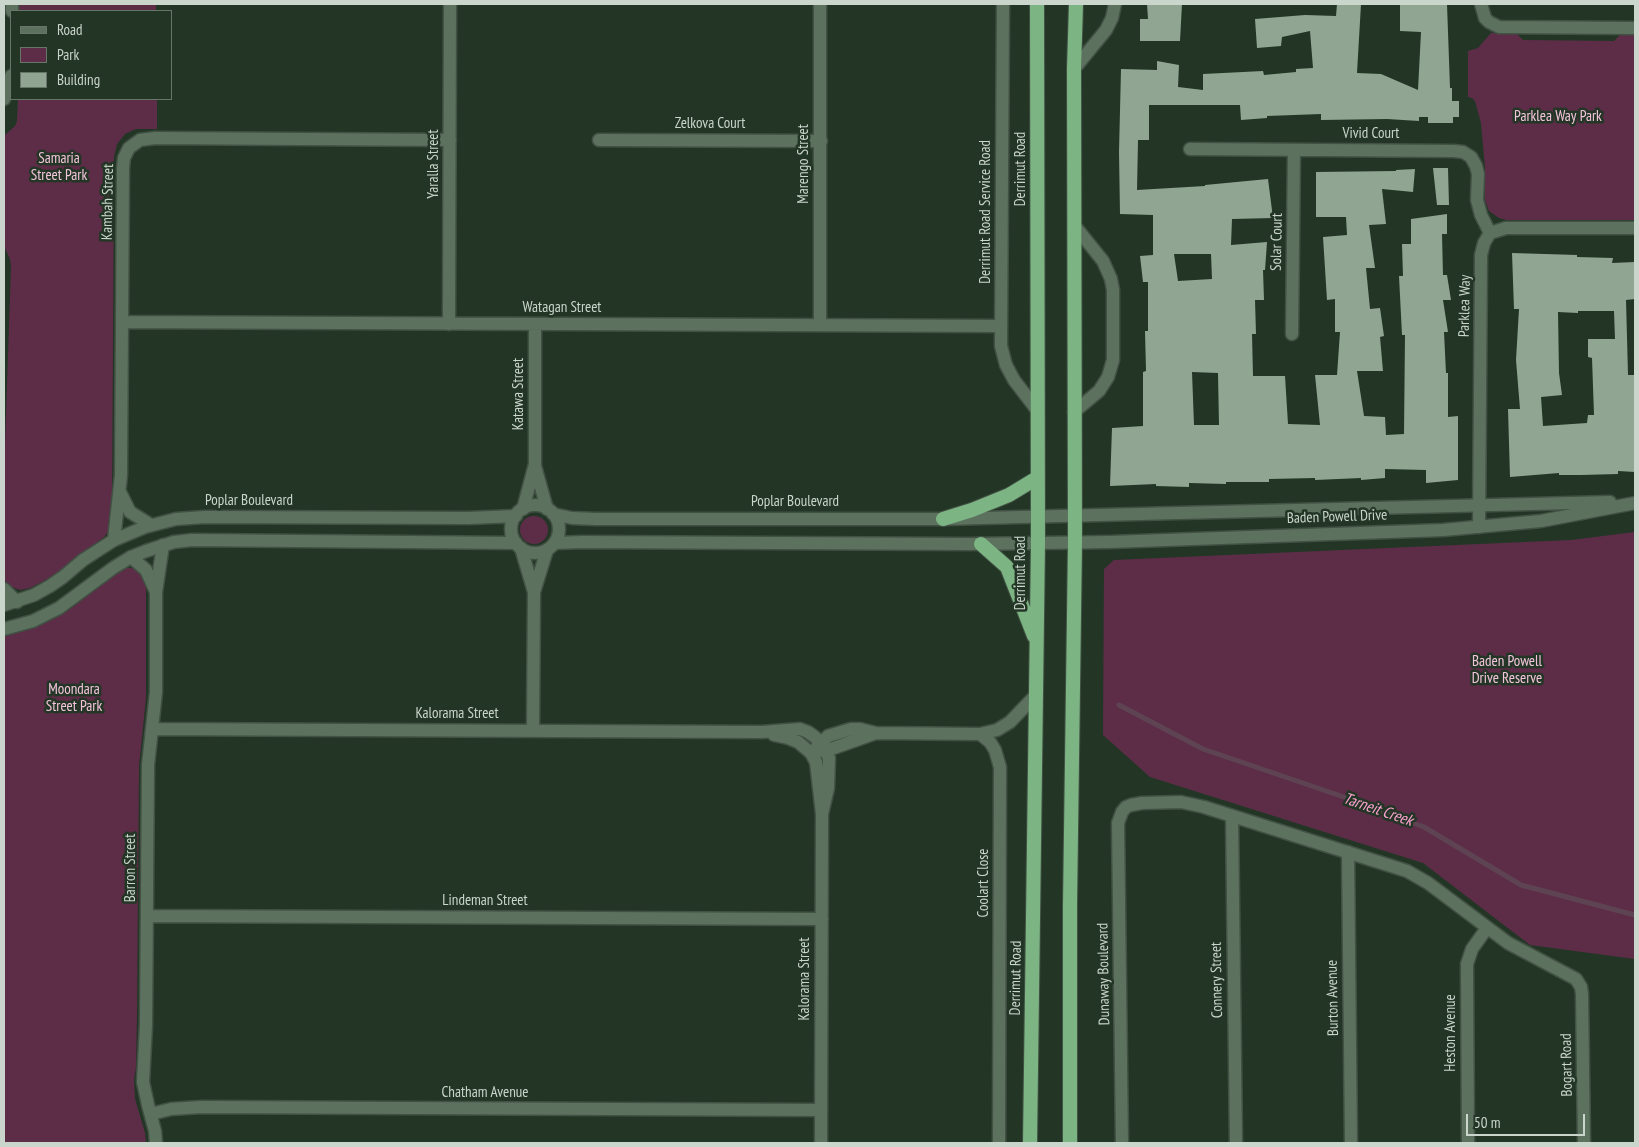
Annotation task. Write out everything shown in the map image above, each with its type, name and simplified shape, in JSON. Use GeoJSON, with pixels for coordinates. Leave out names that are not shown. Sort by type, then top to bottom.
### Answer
{"type":"FeatureCollection","features":[{"type":"Feature","properties":{"kind":"highway","name":"Derrimut Road"},"geometry":{"type":"LineString","coordinates":[[1030,1143],[1038,543],[1037,4]]}},
{"type":"Feature","properties":{"kind":"highway"},"geometry":{"type":"LineString","coordinates":[[1070,1143],[1070,905],[1075,542],[1074,69],[1076,4]]}},
{"type":"Feature","properties":{"kind":"highway"},"geometry":{"type":"LineString","coordinates":[[944,518],[972,510],[1009,495],[1037,478]]}},
{"type":"Feature","properties":{"kind":"highway"},"geometry":{"type":"LineString","coordinates":[[982,544],[1007,567],[1037,644]]}},
{"type":"Feature","properties":{"kind":"street","name":"Yaralla Street"},"geometry":{"type":"LineString","coordinates":[[449,324],[450,4]]}},
{"type":"Feature","properties":{"kind":"street","name":"Marengo Street"},"geometry":{"type":"LineString","coordinates":[[820,4],[820,325]]}},
{"type":"Feature","properties":{"kind":"street","name":"Derrimut Road Service Road"},"geometry":{"type":"LineString","coordinates":[[1003,4],[1002,355],[1014,380],[1037,410]]}},
{"type":"Feature","properties":{"kind":"street"},"geometry":{"type":"LineString","coordinates":[[1074,69],[1106,30],[1112,18],[1114,4]]}},
{"type":"Feature","properties":{"kind":"street"},"geometry":{"type":"LineString","coordinates":[[1480,4],[1485,18],[1499,26],[1635,28]]}},
{"type":"Feature","properties":{"kind":"street"},"geometry":{"type":"LineString","coordinates":[[4,99],[10,79]]}},
{"type":"Feature","properties":{"kind":"street","name":"Kambah Street"},"geometry":{"type":"LineString","coordinates":[[114,540],[120,492],[123,168],[124,158],[129,148],[140,140],[155,138],[450,140]]}},
{"type":"Feature","properties":{"kind":"street","name":"Zelkova Court"},"geometry":{"type":"LineString","coordinates":[[599,140],[821,141]]}},
{"type":"Feature","properties":{"kind":"street","name":"Vivid Court"},"geometry":{"type":"LineString","coordinates":[[1190,149],[1463,152],[1471,157],[1476,166],[1481,215],[1490,233]]}},
{"type":"Feature","properties":{"kind":"street","name":"Solar Court"},"geometry":{"type":"LineString","coordinates":[[1292,334],[1294,150]]}},
{"type":"Feature","properties":{"kind":"street"},"geometry":{"type":"LineString","coordinates":[[1074,225],[1103,261],[1111,279],[1113,290],[1113,360],[1111,368],[1099,391],[1074,412]]}},
{"type":"Feature","properties":{"kind":"street"},"geometry":{"type":"LineString","coordinates":[[1490,233],[1506,228],[1635,228]]}},
{"type":"Feature","properties":{"kind":"street","name":"Parklea Way"},"geometry":{"type":"LineString","coordinates":[[1479,528],[1481,255],[1484,243],[1490,233]]}},
{"type":"Feature","properties":{"kind":"street","name":"Watagan Street"},"geometry":{"type":"LineString","coordinates":[[123,322],[1001,326]]}},
{"type":"Feature","properties":{"kind":"street","name":"Katawa Street"},"geometry":{"type":"LineString","coordinates":[[520,512],[535,464],[535,324]]}},
{"type":"Feature","properties":{"kind":"street","name":"Katawa Street"},"geometry":{"type":"LineString","coordinates":[[535,464],[550,511]]}},
{"type":"Feature","properties":{"kind":"street"},"geometry":{"type":"LineString","coordinates":[[120,492],[130,512],[151,525]]}},
{"type":"Feature","properties":{"kind":"street","name":"Baden Powell Drive"},"geometry":{"type":"LineString","coordinates":[[1037,517],[1597,502],[1635,503],[1541,520],[1479,528],[1038,543]]}},
{"type":"Feature","properties":{"kind":"street"},"geometry":{"type":"LineString","coordinates":[[534,592],[551,547],[558,536],[559,528],[558,521],[550,511],[535,506],[520,512],[513,522],[512,529],[534,592],[534,731]]}},
{"type":"Feature","properties":{"kind":"street","name":"Poplar Boulevard"},"geometry":{"type":"LineString","coordinates":[[550,511],[572,518],[596,519],[1037,517]]}},
{"type":"Feature","properties":{"kind":"street","name":"Poplar Boulevard"},"geometry":{"type":"LineString","coordinates":[[4,605],[16,602],[50,586],[114,540],[151,525],[176,518],[470,518],[520,512]]}},
{"type":"Feature","properties":{"kind":"street"},"geometry":{"type":"LineString","coordinates":[[4,629],[32,620],[59,608],[131,557],[163,545],[192,540],[518,545],[534,553],[551,547],[582,542],[1038,543]]}},
{"type":"Feature","properties":{"kind":"street","name":"Barron Street"},"geometry":{"type":"LineString","coordinates":[[156,1143],[155,1131],[143,1082],[146,1025],[148,766],[156,692],[156,592],[163,545]]}},
{"type":"Feature","properties":{"kind":"street","name":"Barron Street"},"geometry":{"type":"LineString","coordinates":[[131,557],[146,570],[156,592]]}},
{"type":"Feature","properties":{"kind":"street"},"geometry":{"type":"LineString","coordinates":[[4,588],[16,602]]}},
{"type":"Feature","properties":{"kind":"street"},"geometry":{"type":"LineString","coordinates":[[811,753],[823,747],[876,733],[980,734],[997,730],[1010,722],[1036,695]]}},
{"type":"Feature","properties":{"kind":"street","name":"Kalorama Street"},"geometry":{"type":"LineString","coordinates":[[152,729],[762,732],[800,729],[808,732],[823,747],[829,758],[828,788],[822,814]]}},
{"type":"Feature","properties":{"kind":"street","name":"Kalorama Street"},"geometry":{"type":"LineString","coordinates":[[762,732],[798,742],[811,753],[816,762],[822,814],[821,1143]]}},
{"type":"Feature","properties":{"kind":"street","name":"Coolart Close"},"geometry":{"type":"LineString","coordinates":[[980,734],[990,742],[995,750],[1000,767],[999,1143]]}},
{"type":"Feature","properties":{"kind":"street","name":"Dunaway Boulevard"},"geometry":{"type":"LineString","coordinates":[[1122,1143],[1119,817],[1126,807],[1136,803],[1181,802],[1232,816]]}},
{"type":"Feature","properties":{"kind":"street"},"geometry":{"type":"LineString","coordinates":[[1232,816],[1394,866],[1418,876],[1487,928]]}},
{"type":"Feature","properties":{"kind":"street","name":"Connery Street"},"geometry":{"type":"LineString","coordinates":[[1232,816],[1236,1143]]}},
{"type":"Feature","properties":{"kind":"street","name":"Burton Avenue"},"geometry":{"type":"LineString","coordinates":[[1348,852],[1351,1143]]}},
{"type":"Feature","properties":{"kind":"street","name":"Lindeman Street"},"geometry":{"type":"LineString","coordinates":[[147,916],[822,919]]}},
{"type":"Feature","properties":{"kind":"street","name":"Bogart Road"},"geometry":{"type":"LineString","coordinates":[[1487,928],[1521,951],[1572,976],[1581,987],[1584,1143]]}},
{"type":"Feature","properties":{"kind":"street","name":"Heston Avenue"},"geometry":{"type":"LineString","coordinates":[[1468,1143],[1467,964],[1472,949],[1487,928]]}},
{"type":"Feature","properties":{"kind":"street","name":"Chatham Avenue"},"geometry":{"type":"LineString","coordinates":[[151,1114],[170,1109],[202,1107],[821,1110]]}},
{"type":"Feature","properties":{"kind":"green space"},"geometry":{"type":"Polygon","coordinates":[[[19,4],[156,4],[156,10],[18,10],[19,4]]]}},
{"type":"Feature","properties":{"kind":"green space","name":"Parklea Way Park"},"geometry":{"type":"Polygon","coordinates":[[[1491,33],[1517,34],[1523,40],[1614,41],[1620,35],[1635,35],[1635,220],[1507,220],[1499,218],[1489,211],[1485,200],[1485,168],[1481,123],[1475,101],[1468,97],[1468,51],[1478,48],[1491,33]]]}},
{"type":"Feature","properties":{"kind":"green space","name":"Samaria Street Park"},"geometry":{"type":"Polygon","coordinates":[[[18,100],[157,100],[157,129],[136,129],[125,134],[117,144],[114,157],[111,528],[104,537],[53,576],[30,588],[20,590],[9,586],[4,580],[4,474],[11,267],[10,259],[4,246],[4,136],[15,126],[18,100]]]}},
{"type":"Feature","properties":{"kind":"green space"},"geometry":{"type":"Polygon","coordinates":[[[534,516],[544,520],[548,530],[544,540],[534,544],[524,540],[520,530],[524,520],[534,516]]]}},
{"type":"Feature","properties":{"kind":"green space","name":"Baden Powell Drive Reserve"},"geometry":{"type":"Polygon","coordinates":[[[1635,532],[1635,959],[1530,945],[1423,863],[1150,777],[1103,735],[1104,569],[1114,560],[1571,540],[1635,532]]]}},
{"type":"Feature","properties":{"kind":"green space","name":"Moondara Street Park"},"geometry":{"type":"Polygon","coordinates":[[[126,568],[132,568],[141,572],[146,583],[146,698],[139,766],[137,1015],[134,1080],[135,1099],[146,1143],[4,1143],[4,636],[53,619],[70,609],[126,568]]]}},
{"type":"Feature","properties":{"kind":"building"},"geometry":{"type":"Polygon","coordinates":[[[1147,4],[1182,4],[1180,41],[1140,41],[1140,19],[1148,19],[1147,4]]]}},
{"type":"Feature","properties":{"kind":"building"},"geometry":{"type":"Polygon","coordinates":[[[1337,4],[1361,4],[1357,73],[1381,74],[1418,90],[1421,32],[1400,31],[1400,4],[1447,4],[1450,88],[1452,88],[1452,101],[1459,101],[1459,117],[1453,117],[1453,123],[1428,123],[1428,117],[1419,117],[1419,121],[1387,119],[1321,120],[1321,114],[1267,116],[1267,118],[1241,120],[1240,105],[1149,105],[1149,140],[1138,140],[1137,190],[1205,186],[1268,179],[1273,218],[1232,219],[1231,245],[1267,242],[1265,270],[1263,270],[1264,300],[1255,300],[1256,334],[1252,334],[1253,376],[1285,376],[1288,424],[1320,425],[1315,375],[1337,375],[1340,332],[1335,332],[1335,299],[1327,300],[1323,237],[1347,235],[1346,217],[1316,217],[1316,172],[1415,169],[1413,192],[1382,189],[1386,224],[1369,225],[1375,268],[1366,268],[1370,309],[1380,308],[1384,336],[1380,337],[1383,371],[1357,371],[1364,416],[1385,417],[1386,435],[1404,434],[1405,335],[1402,335],[1399,276],[1403,276],[1402,244],[1411,244],[1411,219],[1447,214],[1447,234],[1442,234],[1443,275],[1447,275],[1451,300],[1443,300],[1448,332],[1444,332],[1446,373],[1448,373],[1448,417],[1458,416],[1458,480],[1426,483],[1426,470],[1385,469],[1385,478],[1361,480],[1361,478],[1269,479],[1269,482],[1189,483],[1189,487],[1156,486],[1156,484],[1110,486],[1112,428],[1143,426],[1143,372],[1146,371],[1145,331],[1148,331],[1148,282],[1143,282],[1140,256],[1153,255],[1153,215],[1120,214],[1121,69],[1157,70],[1157,61],[1179,65],[1178,87],[1203,90],[1203,74],[1263,71],[1264,75],[1296,72],[1296,69],[1313,68],[1310,31],[1282,37],[1281,46],[1257,48],[1255,19],[1305,15],[1336,16],[1337,4]],[[1174,254],[1178,281],[1212,279],[1211,254],[1174,254]],[[1192,372],[1194,425],[1219,425],[1218,373],[1192,372]]]}},
{"type":"Feature","properties":{"kind":"building"},"geometry":{"type":"Polygon","coordinates":[[[1433,168],[1448,168],[1449,205],[1437,205],[1433,168]]]}},
{"type":"Feature","properties":{"kind":"building"},"geometry":{"type":"Polygon","coordinates":[[[1512,253],[1577,255],[1577,257],[1613,258],[1612,263],[1635,262],[1635,299],[1626,300],[1628,375],[1635,375],[1635,472],[1618,471],[1618,474],[1581,475],[1559,475],[1559,473],[1510,477],[1508,409],[1520,409],[1516,360],[1519,309],[1514,309],[1512,253]],[[1614,311],[1558,312],[1559,373],[1562,395],[1541,397],[1543,426],[1587,423],[1588,415],[1594,415],[1592,358],[1588,357],[1588,339],[1615,339],[1614,311]]]}},
{"type":"Feature","properties":{"kind":"waterway","name":"Tarneit Creek"},"geometry":{"type":"LineString","coordinates":[[1119,705],[1203,749],[1341,796],[1424,827],[1521,885],[1635,915]]}}]}
